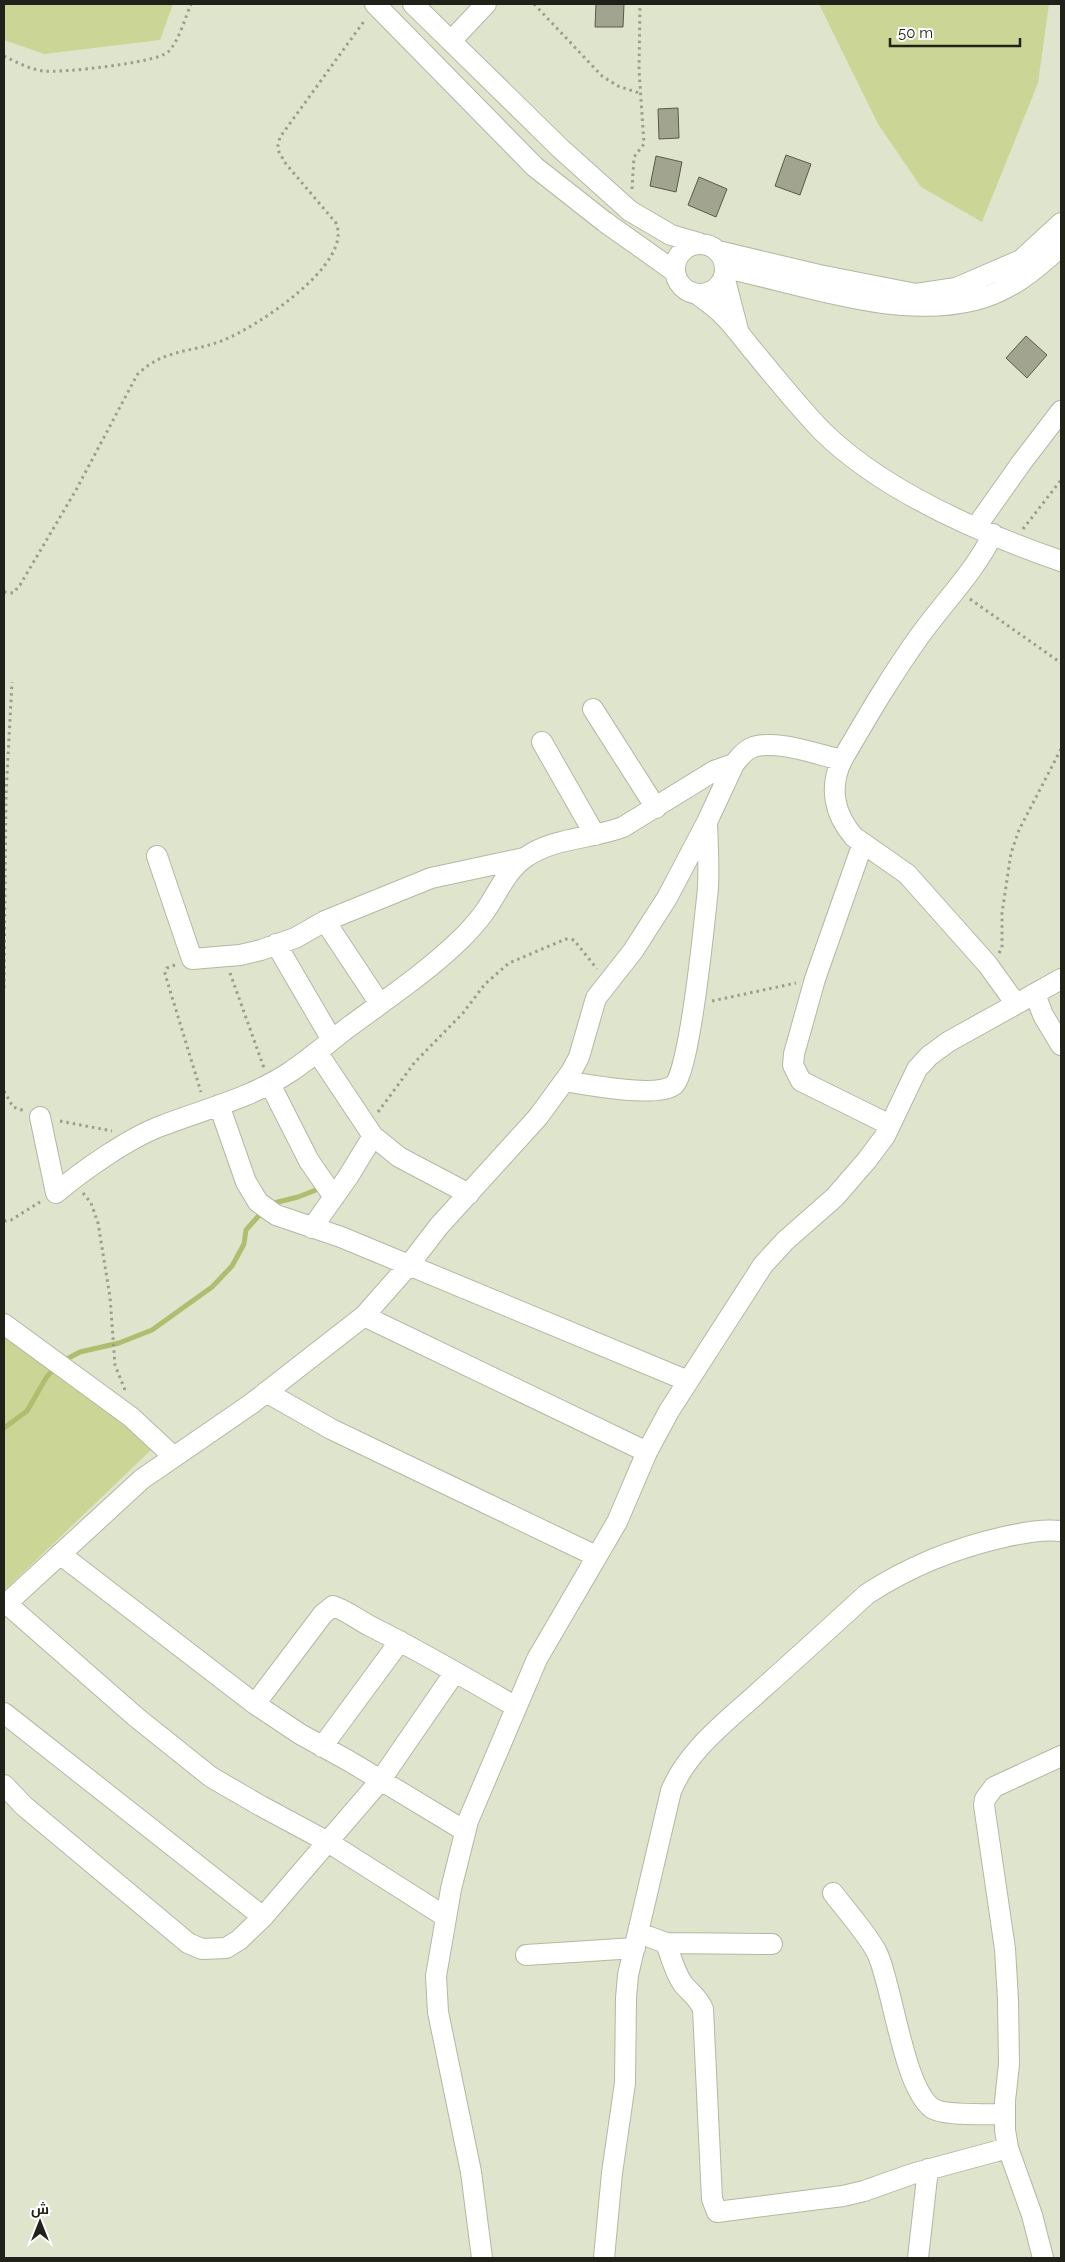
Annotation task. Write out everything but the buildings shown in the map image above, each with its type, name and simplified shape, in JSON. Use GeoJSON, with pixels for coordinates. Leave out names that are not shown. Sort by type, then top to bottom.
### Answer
{"type":"FeatureCollection","features":[{"type":"Feature","properties":{"kind":"street"},"geometry":{"type":"LineString","coordinates":[[375,4],[535,167],[605,222],[674,271]]}},
{"type":"Feature","properties":{"kind":"street"},"geometry":{"type":"LineString","coordinates":[[413,4],[560,148],[630,211],[671,235],[707,244],[722,265],[738,332]]}},
{"type":"Feature","properties":{"kind":"street"},"geometry":{"type":"LineString","coordinates":[[451,41],[486,4]]}},
{"type":"Feature","properties":{"kind":"street"},"geometry":{"type":"LineString","coordinates":[[722,265],[819,276],[916,294],[956,288],[1021,260],[1061,223]]}},
{"type":"Feature","properties":{"kind":"street"},"geometry":{"type":"LineString","coordinates":[[699,243],[684,249],[678,255],[674,271],[676,280],[681,286],[688,292],[706,294],[720,284],[722,265]]}},
{"type":"Feature","properties":{"kind":"street"},"geometry":{"type":"LineString","coordinates":[[722,265],[827,292],[912,305],[949,305],[977,300],[1014,284],[1042,265],[1061,246]]}},
{"type":"Feature","properties":{"kind":"street"},"geometry":{"type":"LineString","coordinates":[[697,294],[721,312],[800,408],[832,441],[852,457],[877,475],[921,500],[1013,543],[1061,561]]}},
{"type":"Feature","properties":{"kind":"street"},"geometry":{"type":"LineString","coordinates":[[1016,1004],[988,965],[907,874],[848,830],[835,801],[836,773],[842,760],[901,664],[979,560],[985,530],[1022,462],[1061,411]]}},
{"type":"Feature","properties":{"kind":"street"},"geometry":{"type":"LineString","coordinates":[[593,709],[656,808]]}},
{"type":"Feature","properties":{"kind":"street"},"geometry":{"type":"LineString","coordinates":[[542,742],[595,835]]}},
{"type":"Feature","properties":{"kind":"street"},"geometry":{"type":"LineString","coordinates":[[446,1916],[328,1842],[212,1777],[136,1717],[5,1605],[27,1587],[142,1479],[266,1392],[364,1316],[409,1265],[439,1226],[538,1117],[565,1082],[579,1057],[596,998],[633,951],[667,898],[707,822],[734,764],[747,750],[760,745],[787,747],[842,760]]}},
{"type":"Feature","properties":{"kind":"street"},"geometry":{"type":"LineString","coordinates":[[40,1117],[56,1193],[72,1179],[140,1136],[159,1126],[270,1084],[324,1046],[427,969],[461,939],[483,913],[511,869],[524,858],[552,844],[623,827],[714,771],[734,764]]}},
{"type":"Feature","properties":{"kind":"street"},"geometry":{"type":"LineString","coordinates":[[565,1082],[609,1088],[658,1090],[674,1085],[680,1077],[685,1062],[694,1004],[708,887],[707,822]]}},
{"type":"Feature","properties":{"kind":"street"},"geometry":{"type":"LineString","coordinates":[[863,843],[815,979],[794,1054],[796,1074],[801,1081],[890,1125]]}},
{"type":"Feature","properties":{"kind":"street"},"geometry":{"type":"LineString","coordinates":[[156,856],[192,959],[252,952],[295,938],[325,921],[431,878],[524,858]]}},
{"type":"Feature","properties":{"kind":"street"},"geometry":{"type":"LineString","coordinates":[[325,921],[380,1004]]}},
{"type":"Feature","properties":{"kind":"street"},"geometry":{"type":"LineString","coordinates":[[276,944],[324,1046],[371,1133],[399,1157],[469,1194]]}},
{"type":"Feature","properties":{"kind":"street"},"geometry":{"type":"LineString","coordinates":[[482,2258],[471,2172],[436,1998],[436,1976],[458,1852],[537,1659],[617,1522],[648,1452],[688,1381],[763,1265],[785,1241],[835,1196],[867,1160],[890,1125],[917,1069],[929,1056],[948,1042],[1061,979]]}},
{"type":"Feature","properties":{"kind":"street"},"geometry":{"type":"LineString","coordinates":[[1035,994],[1043,1015],[1061,1045]]}},
{"type":"Feature","properties":{"kind":"street"},"geometry":{"type":"LineString","coordinates":[[270,1084],[309,1161],[334,1196]]}},
{"type":"Feature","properties":{"kind":"street"},"geometry":{"type":"LineString","coordinates":[[213,1107],[246,1182],[258,1202],[276,1215],[409,1265],[688,1381]]}},
{"type":"Feature","properties":{"kind":"street"},"geometry":{"type":"LineString","coordinates":[[312,1228],[334,1196],[371,1133]]}},
{"type":"Feature","properties":{"kind":"street"},"geometry":{"type":"LineString","coordinates":[[364,1316],[648,1452]]}},
{"type":"Feature","properties":{"kind":"street"},"geometry":{"type":"LineString","coordinates":[[4,1324],[131,1417],[174,1457]]}},
{"type":"Feature","properties":{"kind":"street"},"geometry":{"type":"LineString","coordinates":[[266,1392],[331,1429],[596,1556]]}},
{"type":"Feature","properties":{"kind":"street"},"geometry":{"type":"LineString","coordinates":[[604,2258],[612,2173],[625,2083],[626,1998],[671,1791],[678,1775],[688,1761],[728,1721],[867,1594],[887,1581],[917,1565],[973,1544],[1025,1533],[1061,1531]]}},
{"type":"Feature","properties":{"kind":"street"},"geometry":{"type":"LineString","coordinates":[[60,1554],[254,1704],[465,1832]]}},
{"type":"Feature","properties":{"kind":"street"},"geometry":{"type":"LineString","coordinates":[[254,1704],[330,1607],[341,1608],[354,1618],[400,1641],[516,1707]]}},
{"type":"Feature","properties":{"kind":"street"},"geometry":{"type":"LineString","coordinates":[[322,1747],[400,1641]]}},
{"type":"Feature","properties":{"kind":"street"},"geometry":{"type":"LineString","coordinates":[[4,1786],[24,1806],[188,1943],[202,1949],[226,1948],[239,1940],[263,1917],[380,1781],[455,1672]]}},
{"type":"Feature","properties":{"kind":"street"},"geometry":{"type":"LineString","coordinates":[[4,1713],[263,1917]]}},
{"type":"Feature","properties":{"kind":"street"},"geometry":{"type":"LineString","coordinates":[[1043,2258],[1032,2214],[1008,2148],[1004,2114],[1009,2064],[1008,1992],[1005,1949],[985,1814],[985,1799],[994,1787],[1061,1756]]}},
{"type":"Feature","properties":{"kind":"street"},"geometry":{"type":"LineString","coordinates":[[833,1893],[877,1953],[910,2071],[922,2099],[934,2110],[966,2114],[1004,2114]]}},
{"type":"Feature","properties":{"kind":"street"},"geometry":{"type":"LineString","coordinates":[[526,1956],[637,1941],[772,1944]]}},
{"type":"Feature","properties":{"kind":"street"},"geometry":{"type":"LineString","coordinates":[[666,1943],[680,1979],[685,1987],[698,1997],[703,2009],[712,2199],[715,2210],[719,2212],[864,2192],[928,2169],[1008,2148]]}},
{"type":"Feature","properties":{"kind":"street"},"geometry":{"type":"LineString","coordinates":[[918,2258],[928,2169]]}},
{"type":"Feature","properties":{"kind":"path"},"geometry":{"type":"LineString","coordinates":[[4,56],[41,70],[56,72],[87,69],[163,55],[169,51],[178,35],[191,4]]}},
{"type":"Feature","properties":{"kind":"path"},"geometry":{"type":"LineString","coordinates":[[4,592],[13,593],[20,585],[76,490],[137,375],[147,364],[163,356],[224,340],[271,314],[298,293],[320,270],[332,252],[339,234],[336,223],[286,164],[279,152],[278,145],[280,137],[297,116],[375,4]]}},
{"type":"Feature","properties":{"kind":"path"},"geometry":{"type":"LineString","coordinates":[[534,4],[602,76],[618,86],[639,93]]}},
{"type":"Feature","properties":{"kind":"path"},"geometry":{"type":"LineString","coordinates":[[630,211],[634,158],[644,144],[639,93],[640,4]]}},
{"type":"Feature","properties":{"kind":"path"},"geometry":{"type":"LineString","coordinates":[[1013,543],[1061,480]]}},
{"type":"Feature","properties":{"kind":"path"},"geometry":{"type":"LineString","coordinates":[[956,589],[1061,663]]}},
{"type":"Feature","properties":{"kind":"path"},"geometry":{"type":"LineString","coordinates":[[4,988],[6,794],[12,682]]}},
{"type":"Feature","properties":{"kind":"path"},"geometry":{"type":"LineString","coordinates":[[988,965],[1002,948],[1002,913],[1014,845],[1019,830],[1061,749]]}},
{"type":"Feature","properties":{"kind":"path"},"geometry":{"type":"LineString","coordinates":[[371,1133],[374,1117],[415,1062],[463,1013],[486,984],[509,963],[553,943],[566,939],[574,940],[607,982]]}},
{"type":"Feature","properties":{"kind":"path"},"geometry":{"type":"LineString","coordinates":[[224,956],[270,1084]]}},
{"type":"Feature","properties":{"kind":"path"},"geometry":{"type":"LineString","coordinates":[[192,959],[169,967],[165,974],[213,1107]]}},
{"type":"Feature","properties":{"kind":"path"},"geometry":{"type":"LineString","coordinates":[[694,1004],[815,979]]}},
{"type":"Feature","properties":{"kind":"path"},"geometry":{"type":"LineString","coordinates":[[4,1091],[13,1107],[40,1117],[140,1136]]}},
{"type":"Feature","properties":{"kind":"path"},"geometry":{"type":"LineString","coordinates":[[72,1179],[91,1203],[98,1223],[110,1297],[115,1365],[129,1400],[131,1417]]}},
{"type":"Feature","properties":{"kind":"path"},"geometry":{"type":"LineString","coordinates":[[4,1221],[11,1220],[56,1193]]}},
{"type":"Feature","properties":{"kind":"green space"},"geometry":{"type":"Polygon","coordinates":[[[4,4],[173,4],[160,40],[44,54],[4,40],[4,4]]]}},
{"type":"Feature","properties":{"kind":"green space"},"geometry":{"type":"Polygon","coordinates":[[[819,4],[1049,4],[1038,83],[982,222],[921,187],[878,124],[819,4]]]}},
{"type":"Feature","properties":{"kind":"green space"},"geometry":{"type":"Polygon","coordinates":[[[4,1334],[154,1447],[4,1591],[4,1334]]]}},
{"type":"Feature","properties":{"kind":"waterway"},"geometry":{"type":"LineString","coordinates":[[270,1204],[298,1197],[321,1188]]}},
{"type":"Feature","properties":{"kind":"waterway"},"geometry":{"type":"LineString","coordinates":[[63,1361],[80,1352],[119,1343],[152,1330],[212,1287],[232,1266],[244,1244],[246,1230],[263,1211]]}},
{"type":"Feature","properties":{"kind":"waterway"},"geometry":{"type":"LineString","coordinates":[[4,1428],[27,1411],[46,1378],[56,1366]]}}]}
